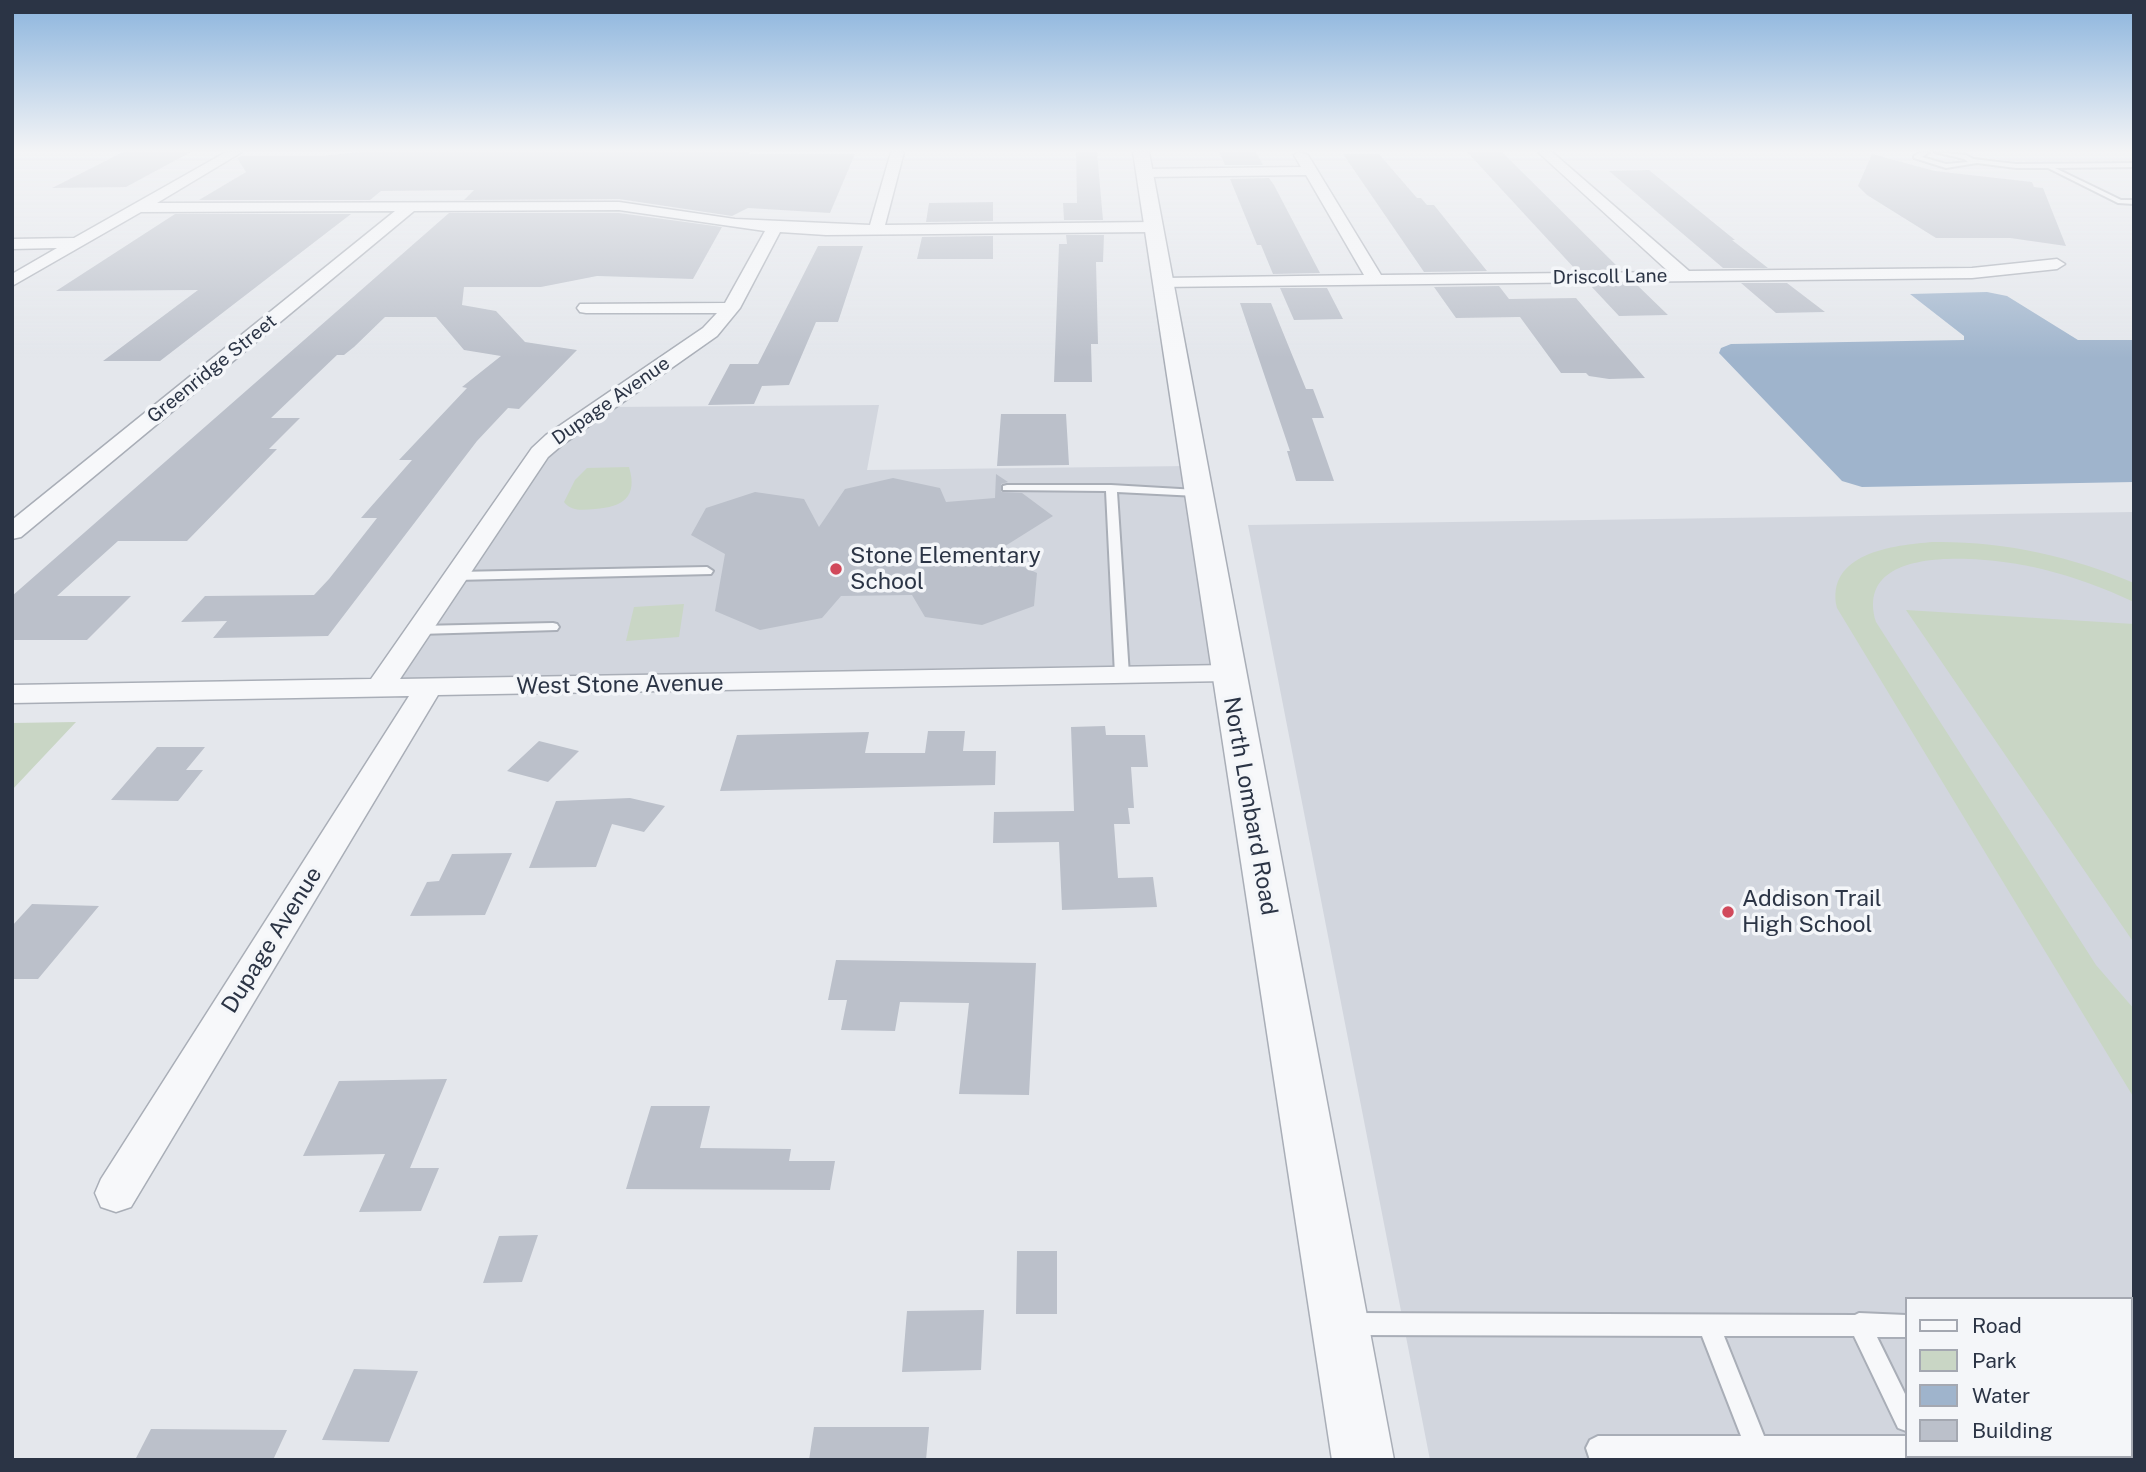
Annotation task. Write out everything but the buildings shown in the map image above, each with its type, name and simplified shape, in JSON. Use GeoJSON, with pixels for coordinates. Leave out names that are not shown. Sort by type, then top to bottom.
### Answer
{"type":"FeatureCollection","features":[{"type":"Feature","properties":{"kind":"street"},"geometry":{"type":"LineString","coordinates":[[12,281],[115,221]]}},
{"type":"Feature","properties":{"kind":"street","name":"Greenridge Street"},"geometry":{"type":"LineString","coordinates":[[12,532],[393,221]]}},
{"type":"Feature","properties":{"kind":"street"},"geometry":{"type":"LineString","coordinates":[[710,221],[775,228],[876,230],[1153,227]]}},
{"type":"Feature","properties":{"kind":"street"},"geometry":{"type":"LineString","coordinates":[[876,230],[879,221]]}},
{"type":"Feature","properties":{"kind":"street","name":"North Lombard Road"},"geometry":{"type":"LineString","coordinates":[[1152,221],[1363,1460]]}},
{"type":"Feature","properties":{"kind":"street"},"geometry":{"type":"LineString","coordinates":[[1340,221],[1376,281]]}},
{"type":"Feature","properties":{"kind":"street"},"geometry":{"type":"LineString","coordinates":[[1622,221],[1684,276]]}},
{"type":"Feature","properties":{"kind":"street","name":"Dupage Avenue"},"geometry":{"type":"LineString","coordinates":[[380,687],[540,453],[554,440],[710,332],[731,308],[775,228]]}},
{"type":"Feature","properties":{"kind":"street"},"geometry":{"type":"LineString","coordinates":[[12,244],[77,243]]}},
{"type":"Feature","properties":{"kind":"street","name":"Driscoll Lane"},"geometry":{"type":"LineString","coordinates":[[1163,283],[1992,272],[2057,264]]}},
{"type":"Feature","properties":{"kind":"street"},"geometry":{"type":"LineString","coordinates":[[586,308],[731,308]]}},
{"type":"Feature","properties":{"kind":"street","name":"West Stone Avenue"},"geometry":{"type":"LineString","coordinates":[[12,694],[1227,673]]}},
{"type":"Feature","properties":{"kind":"street","name":"Dupage Avenue"},"geometry":{"type":"LineString","coordinates":[[116,1193],[429,687]]}},
{"type":"Feature","properties":{"kind":"lane"},"geometry":{"type":"LineString","coordinates":[[1007,488],[1111,488],[1197,493]]}},
{"type":"Feature","properties":{"kind":"lane"},"geometry":{"type":"LineString","coordinates":[[1111,488],[1122,675]]}},
{"type":"Feature","properties":{"kind":"lane"},"geometry":{"type":"LineString","coordinates":[[456,576],[707,571]]}},
{"type":"Feature","properties":{"kind":"lane"},"geometry":{"type":"LineString","coordinates":[[419,630],[553,627]]}},
{"type":"Feature","properties":{"kind":"lane"},"geometry":{"type":"LineString","coordinates":[[1340,1323],[1904,1326]]}},
{"type":"Feature","properties":{"kind":"lane"},"geometry":{"type":"LineString","coordinates":[[1859,1324],[1904,1416]]}},
{"type":"Feature","properties":{"kind":"lane"},"geometry":{"type":"LineString","coordinates":[[1709,1325],[1759,1453]]}},
{"type":"Feature","properties":{"kind":"lane"},"geometry":{"type":"LineString","coordinates":[[1602,1460],[1598,1448],[1759,1453],[1904,1448]]}},
{"type":"Feature","properties":{"kind":"shaded area","name":"Stone Elementary School"},"geometry":{"type":"Polygon","coordinates":[[[879,405],[867,470],[1187,466],[1219,668],[389,686],[549,451],[610,407],[879,405]]]}},
{"type":"Feature","properties":{"kind":"shaded area","name":"Addison Trail High School"},"geometry":{"type":"Polygon","coordinates":[[[2134,512],[2134,1460],[1430,1460],[1248,525],[2134,512]]]}},
{"type":"Feature","properties":{"kind":"green space"},"geometry":{"type":"Polygon","coordinates":[[[629,467],[630,493],[620,503],[605,508],[582,510],[574,509],[564,502],[575,480],[587,468],[629,467]]]}},
{"type":"Feature","properties":{"kind":"green space"},"geometry":{"type":"Polygon","coordinates":[[[1933,542],[1985,544],[2036,552],[2085,565],[2134,583],[2134,602],[2089,583],[2042,569],[1994,561],[1933,560],[1906,565],[1885,577],[1874,595],[1876,622],[2096,965],[2134,1009],[2134,1098],[1837,608],[1836,589],[1841,575],[1852,564],[1882,550],[1933,542]]]}},
{"type":"Feature","properties":{"kind":"green space"},"geometry":{"type":"Polygon","coordinates":[[[684,604],[679,637],[626,641],[634,607],[684,604]]]}},
{"type":"Feature","properties":{"kind":"green space"},"geometry":{"type":"Polygon","coordinates":[[[1906,610],[2134,624],[2134,943],[1906,610]]]}},
{"type":"Feature","properties":{"kind":"green space"},"geometry":{"type":"Polygon","coordinates":[[[76,722],[12,790],[12,723],[76,722]]]}},
{"type":"Feature","properties":{"kind":"water"},"geometry":{"type":"Polygon","coordinates":[[[1987,292],[2007,296],[2078,340],[2134,340],[2134,482],[1862,487],[1842,481],[1719,353],[1721,348],[1731,344],[1964,340],[1964,336],[1910,294],[1987,292]]]}},
{"type":"Feature","properties":{"kind":"place","name":"Stone Elementary School"},"geometry":{"type":"Point","coordinates":[836,569]}},
{"type":"Feature","properties":{"kind":"place","name":"Addison Trail High School"},"geometry":{"type":"Point","coordinates":[1728,912]}}]}
